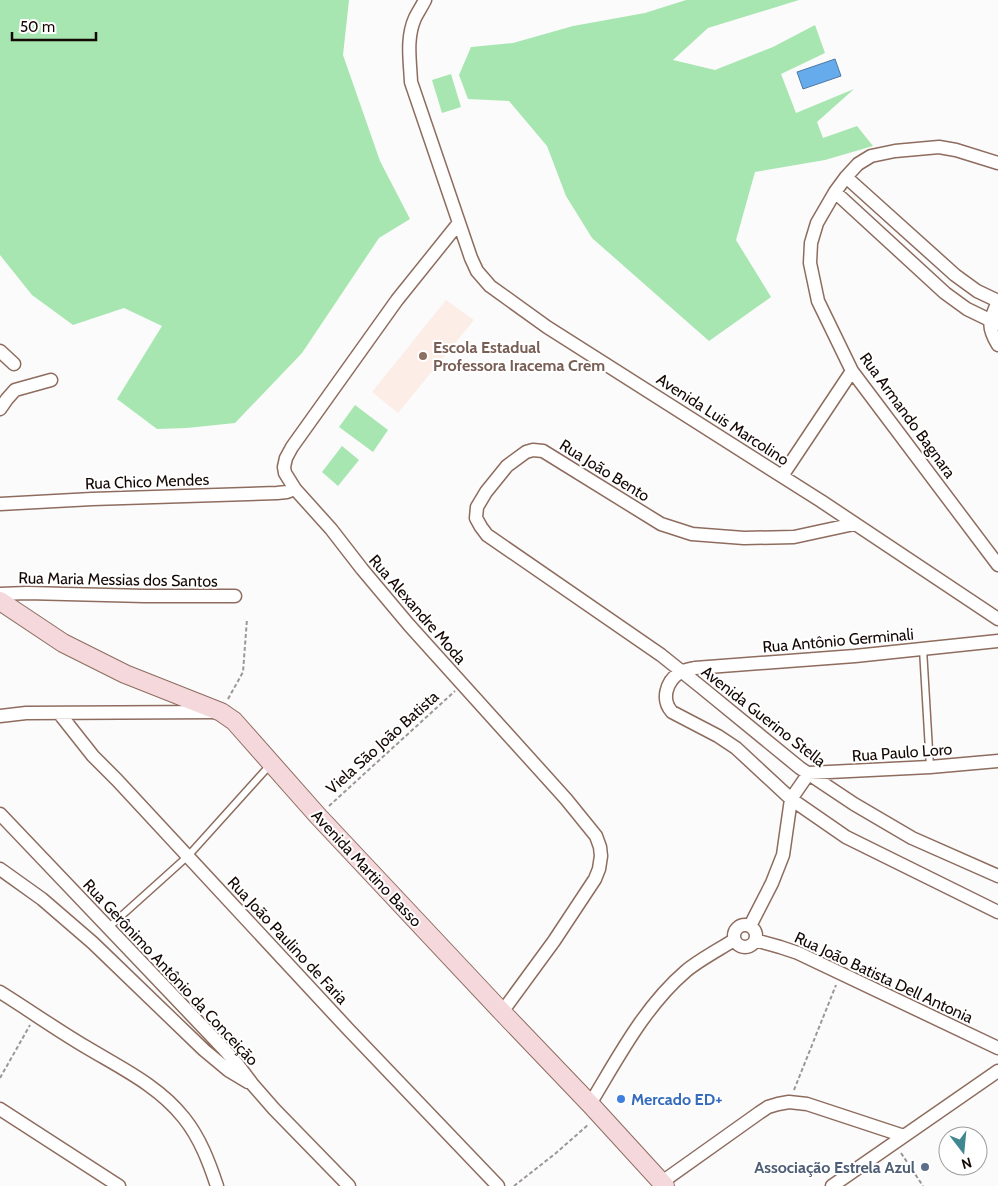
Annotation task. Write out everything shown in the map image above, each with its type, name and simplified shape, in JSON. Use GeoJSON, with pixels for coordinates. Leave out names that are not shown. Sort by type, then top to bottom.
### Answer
{"type":"FeatureCollection","features":[{"type":"Feature","properties":{"kind":"street","name":"Avenida Luis Marcolino"},"geometry":{"type":"LineString","coordinates":[[425,0],[415,18],[410,36],[412,82],[458,224],[477,271],[490,286],[547,327],[782,476],[998,619]]}},
{"type":"Feature","properties":{"kind":"street","name":"Rua Armando Bagnara"},"geometry":{"type":"LineString","coordinates":[[998,163],[956,150],[939,147],[896,151],[871,156],[858,164],[846,177],[817,223],[811,243],[810,263],[818,301],[852,371],[998,564]]}},
{"type":"Feature","properties":{"kind":"street"},"geometry":{"type":"LineString","coordinates":[[846,177],[955,275],[977,291],[998,301],[994,322],[990,330],[998,345]]}},
{"type":"Feature","properties":{"kind":"street"},"geometry":{"type":"LineString","coordinates":[[835,192],[945,293],[967,309],[994,322]]}},
{"type":"Feature","properties":{"kind":"street","name":"Rua Alexandre Moda"},"geometry":{"type":"LineString","coordinates":[[458,224],[397,300],[292,447],[286,458],[284,473],[295,489],[409,625],[566,799],[596,836],[601,856],[595,879],[554,941],[502,1012]]}},
{"type":"Feature","properties":{"kind":"street"},"geometry":{"type":"LineString","coordinates":[[0,351],[14,364]]}},
{"type":"Feature","properties":{"kind":"street"},"geometry":{"type":"LineString","coordinates":[[782,476],[852,371]]}},
{"type":"Feature","properties":{"kind":"street"},"geometry":{"type":"LineString","coordinates":[[0,409],[6,398],[15,390],[51,380]]}},
{"type":"Feature","properties":{"kind":"street","name":"Rua João Bento"},"geometry":{"type":"LineString","coordinates":[[681,671],[661,655],[487,534],[481,527],[476,518],[477,507],[486,492],[507,466],[526,452],[533,450],[543,451],[661,524],[692,534],[744,538],[794,538],[854,524]]}},
{"type":"Feature","properties":{"kind":"street","name":"Rua Chico Mendes"},"geometry":{"type":"LineString","coordinates":[[0,504],[277,493],[295,489]]}},
{"type":"Feature","properties":{"kind":"street","name":"Rua Maria Messias dos Santos"},"geometry":{"type":"LineString","coordinates":[[0,594],[236,596]]}},
{"type":"Feature","properties":{"kind":"street","name":"Avenida Martino Basso"},"geometry":{"type":"LineString","coordinates":[[0,601],[63,643],[125,674],[221,712],[234,721],[318,816],[663,1184]]}},
{"type":"Feature","properties":{"kind":"street","name":"Rua Antônio Germinali"},"geometry":{"type":"LineString","coordinates":[[681,671],[695,668],[855,656],[998,641]]}},
{"type":"Feature","properties":{"kind":"street","name":"Avenida Guerino Stella"},"geometry":{"type":"LineString","coordinates":[[998,876],[912,838],[854,804],[800,768],[681,671],[673,678],[669,685],[666,699],[668,707],[677,715],[718,736],[736,748],[791,799],[846,837],[998,912]]}},
{"type":"Feature","properties":{"kind":"street"},"geometry":{"type":"LineString","coordinates":[[0,716],[26,713],[221,712]]}},
{"type":"Feature","properties":{"kind":"street","name":"Rua João Paulino de Faria"},"geometry":{"type":"LineString","coordinates":[[59,713],[93,756],[348,1029],[498,1186]]}},
{"type":"Feature","properties":{"kind":"street","name":"Rua Paulo Loro"},"geometry":{"type":"LineString","coordinates":[[809,773],[930,767],[998,761]]}},
{"type":"Feature","properties":{"kind":"street"},"geometry":{"type":"LineString","coordinates":[[750,926],[772,883],[783,855],[791,799],[809,773]]}},
{"type":"Feature","properties":{"kind":"street","name":"Rua Gerônimo Antônio da Conceição"},"geometry":{"type":"LineString","coordinates":[[0,814],[222,1047],[253,1085]]}},
{"type":"Feature","properties":{"kind":"street","name":"Rua Gerônimo Antônio da Conceição"},"geometry":{"type":"LineString","coordinates":[[0,869],[42,900],[93,943],[204,1050],[228,1070],[253,1085]]}},
{"type":"Feature","properties":{"kind":"street"},"geometry":{"type":"LineString","coordinates":[[742,925],[750,926],[755,932],[755,940],[751,945],[744,947],[738,945],[734,940],[736,929],[742,925]]}},
{"type":"Feature","properties":{"kind":"street"},"geometry":{"type":"LineString","coordinates":[[595,1110],[628,1041],[648,1012],[668,988],[688,970],[734,940]]}},
{"type":"Feature","properties":{"kind":"street","name":"Rua João Batista Dell Antonia"},"geometry":{"type":"LineString","coordinates":[[755,940],[798,953],[998,1048]]}},
{"type":"Feature","properties":{"kind":"street"},"geometry":{"type":"LineString","coordinates":[[0,992],[84,1046],[145,1082],[166,1098],[195,1134],[209,1162],[217,1186]]}},
{"type":"Feature","properties":{"kind":"street"},"geometry":{"type":"LineString","coordinates":[[832,1186],[998,1071]]}},
{"type":"Feature","properties":{"kind":"street"},"geometry":{"type":"LineString","coordinates":[[253,1085],[349,1186]]}},
{"type":"Feature","properties":{"kind":"street"},"geometry":{"type":"LineString","coordinates":[[663,1184],[758,1113],[789,1102],[807,1104],[899,1140]]}},
{"type":"Feature","properties":{"kind":"street"},"geometry":{"type":"LineString","coordinates":[[0,1109],[119,1186]]}},
{"type":"Feature","properties":{"kind":"lane"},"geometry":{"type":"LineString","coordinates":[[922,649],[930,767]]}},
{"type":"Feature","properties":{"kind":"lane"},"geometry":{"type":"LineString","coordinates":[[109,927],[188,856],[272,763]]}},
{"type":"Feature","properties":{"kind":"path"},"geometry":{"type":"LineString","coordinates":[[221,712],[243,672],[247,619]]}},
{"type":"Feature","properties":{"kind":"path","name":"Viela São João Batista"},"geometry":{"type":"LineString","coordinates":[[318,816],[462,685]]}},
{"type":"Feature","properties":{"kind":"path"},"geometry":{"type":"LineString","coordinates":[[789,1102],[840,973]]}},
{"type":"Feature","properties":{"kind":"path"},"geometry":{"type":"LineString","coordinates":[[0,1078],[36,1015]]}},
{"type":"Feature","properties":{"kind":"path"},"geometry":{"type":"LineString","coordinates":[[514,1186],[556,1153],[595,1110]]}},
{"type":"Feature","properties":{"kind":"path"},"geometry":{"type":"LineString","coordinates":[[899,1140],[923,1186]]}},
{"type":"Feature","properties":{"kind":"shaded area","name":"Escola Estadual Professora Iracema Crem"},"geometry":{"type":"Polygon","coordinates":[[[446,300],[474,320],[398,413],[372,392],[446,300]]]}},
{"type":"Feature","properties":{"kind":"green space"},"geometry":{"type":"Polygon","coordinates":[[[0,0],[349,0],[343,55],[380,161],[410,219],[379,238],[302,353],[235,423],[157,429],[117,399],[162,326],[124,308],[73,325],[32,295],[0,255],[0,0]]]}},
{"type":"Feature","properties":{"kind":"green space"},"geometry":{"type":"Polygon","coordinates":[[[686,0],[799,0],[708,28],[673,60],[715,70],[773,47],[815,25],[825,53],[781,74],[796,113],[854,89],[817,122],[823,138],[857,126],[873,146],[825,160],[755,172],[736,240],[771,297],[709,341],[592,238],[566,196],[547,146],[509,101],[468,99],[459,75],[471,47],[513,43],[573,26],[645,13],[686,0]]]}},
{"type":"Feature","properties":{"kind":"green space"},"geometry":{"type":"Polygon","coordinates":[[[451,74],[461,107],[442,113],[432,80],[451,74]]]}},
{"type":"Feature","properties":{"kind":"green space"},"geometry":{"type":"Polygon","coordinates":[[[355,405],[388,430],[373,452],[339,427],[355,405]]]}},
{"type":"Feature","properties":{"kind":"green space"},"geometry":{"type":"Polygon","coordinates":[[[342,446],[359,460],[338,486],[322,472],[342,446]]]}},
{"type":"Feature","properties":{"kind":"water"},"geometry":{"type":"Polygon","coordinates":[[[835,59],[841,76],[803,89],[797,72],[835,59]]]}},
{"type":"Feature","properties":{"kind":"place","name":"Escola Estadual Professora Iracema Crem"},"geometry":{"type":"Point","coordinates":[423,356]}},
{"type":"Feature","properties":{"kind":"place","name":"Mercado ED+"},"geometry":{"type":"Point","coordinates":[621,1099]}},
{"type":"Feature","properties":{"kind":"place","name":"Associação Estrela Azul"},"geometry":{"type":"Point","coordinates":[925,1167]}}]}
